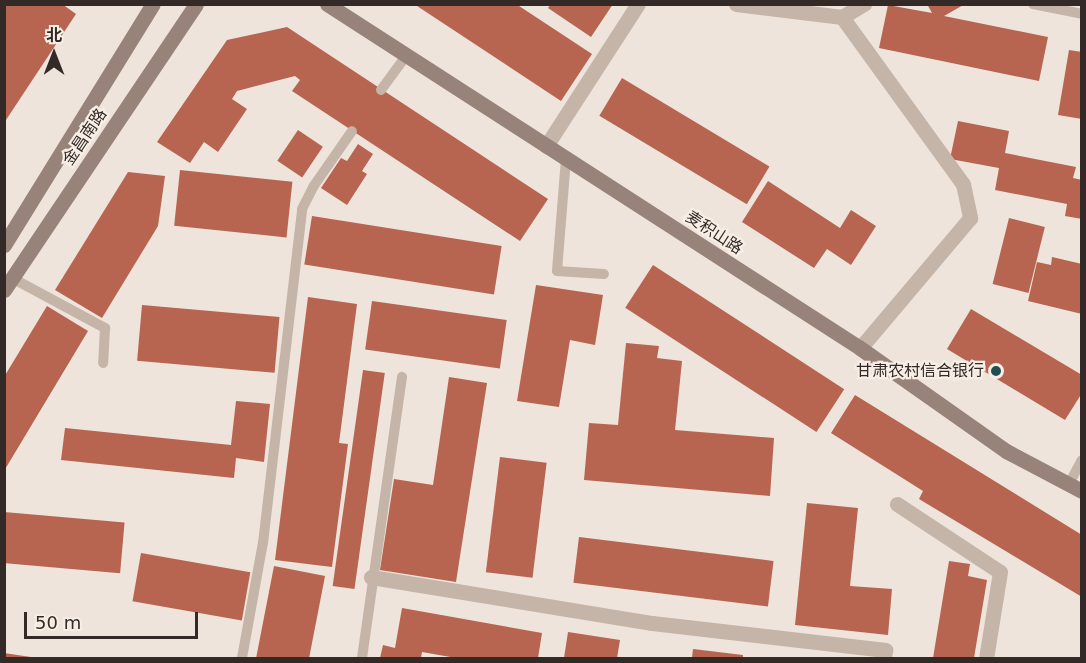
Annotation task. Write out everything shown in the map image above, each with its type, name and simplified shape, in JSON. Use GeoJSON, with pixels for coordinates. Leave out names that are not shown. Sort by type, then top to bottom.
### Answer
{"type":"FeatureCollection","features":[{"type":"Feature","properties":{"kind":"street","name":"金昌南路"},"geometry":{"type":"LineString","coordinates":[[4,245],[153,4]]}},
{"type":"Feature","properties":{"kind":"street","name":"金昌南路"},"geometry":{"type":"LineString","coordinates":[[8,284],[196,4]]}},
{"type":"Feature","properties":{"kind":"street","name":"麦积山路"},"geometry":{"type":"LineString","coordinates":[[327,4],[860,348],[1006,451],[1075,487]]}},
{"type":"Feature","properties":{"kind":"street"},"geometry":{"type":"LineString","coordinates":[[546,146],[638,4]]}},
{"type":"Feature","properties":{"kind":"street"},"geometry":{"type":"LineString","coordinates":[[736,4],[842,16],[864,4]]}},
{"type":"Feature","properties":{"kind":"street"},"geometry":{"type":"LineString","coordinates":[[842,16],[963,184],[970,218],[860,348]]}},
{"type":"Feature","properties":{"kind":"street"},"geometry":{"type":"LineString","coordinates":[[897,504],[1000,572],[986,658]]}},
{"type":"Feature","properties":{"kind":"street"},"geometry":{"type":"LineString","coordinates":[[371,578],[652,623],[885,650],[884,658]]}},
{"type":"Feature","properties":{"kind":"lane"},"geometry":{"type":"LineString","coordinates":[[1033,4],[1082,14]]}},
{"type":"Feature","properties":{"kind":"lane"},"geometry":{"type":"LineString","coordinates":[[381,90],[406,56]]}},
{"type":"Feature","properties":{"kind":"lane"},"geometry":{"type":"LineString","coordinates":[[242,658],[263,543],[302,209],[313,186],[352,131]]}},
{"type":"Feature","properties":{"kind":"lane"},"geometry":{"type":"LineString","coordinates":[[567,159],[557,271],[604,274]]}},
{"type":"Feature","properties":{"kind":"lane"},"geometry":{"type":"LineString","coordinates":[[8,284],[105,328],[103,363]]}},
{"type":"Feature","properties":{"kind":"lane"},"geometry":{"type":"LineString","coordinates":[[362,658],[371,578],[402,376]]}},
{"type":"Feature","properties":{"kind":"lane"},"geometry":{"type":"LineString","coordinates":[[1075,487],[1082,460]]}},
{"type":"Feature","properties":{"kind":"building"},"geometry":{"type":"Polygon","coordinates":[[[4,4],[62,4],[76,14],[4,123],[4,4]]]}},
{"type":"Feature","properties":{"kind":"building"},"geometry":{"type":"Polygon","coordinates":[[[414,4],[516,4],[592,54],[561,101],[414,4]]]}},
{"type":"Feature","properties":{"kind":"building"},"geometry":{"type":"Polygon","coordinates":[[[551,4],[613,4],[591,37],[548,8],[551,4]]]}},
{"type":"Feature","properties":{"kind":"building"},"geometry":{"type":"Polygon","coordinates":[[[927,4],[965,4],[944,16],[1048,37],[1039,81],[879,48],[888,5],[932,13],[927,4]]]}},
{"type":"Feature","properties":{"kind":"building"},"geometry":{"type":"Polygon","coordinates":[[[287,27],[548,199],[520,241],[292,91],[300,80],[295,76],[237,91],[232,99],[247,109],[218,152],[204,142],[190,163],[157,142],[227,40],[287,27]]]}},
{"type":"Feature","properties":{"kind":"building"},"geometry":{"type":"Polygon","coordinates":[[[1069,50],[1082,52],[1082,119],[1058,115],[1069,50]]]}},
{"type":"Feature","properties":{"kind":"building"},"geometry":{"type":"Polygon","coordinates":[[[622,78],[769,167],[747,204],[599,116],[622,78]]]}},
{"type":"Feature","properties":{"kind":"building"},"geometry":{"type":"Polygon","coordinates":[[[958,121],[1009,131],[1005,153],[1076,167],[1073,178],[1082,180],[1082,219],[1065,216],[1067,204],[995,190],[999,168],[950,159],[958,121]]]}},
{"type":"Feature","properties":{"kind":"building"},"geometry":{"type":"Polygon","coordinates":[[[298,130],[323,147],[302,177],[277,161],[298,130]]]}},
{"type":"Feature","properties":{"kind":"building"},"geometry":{"type":"Polygon","coordinates":[[[358,144],[373,154],[362,171],[367,174],[347,205],[321,188],[341,158],[347,161],[358,144]]]}},
{"type":"Feature","properties":{"kind":"building"},"geometry":{"type":"Polygon","coordinates":[[[180,170],[292,182],[287,238],[174,226],[180,170]]]}},
{"type":"Feature","properties":{"kind":"building"},"geometry":{"type":"Polygon","coordinates":[[[128,172],[165,176],[158,226],[102,318],[55,290],[128,172]]]}},
{"type":"Feature","properties":{"kind":"building"},"geometry":{"type":"Polygon","coordinates":[[[768,181],[840,228],[851,210],[876,226],[851,265],[827,249],[814,268],[742,222],[768,181]]]}},
{"type":"Feature","properties":{"kind":"building"},"geometry":{"type":"Polygon","coordinates":[[[312,216],[502,246],[494,294],[304,264],[312,216]]]}},
{"type":"Feature","properties":{"kind":"building"},"geometry":{"type":"Polygon","coordinates":[[[1009,218],[1045,227],[1028,293],[993,284],[1009,218]]]}},
{"type":"Feature","properties":{"kind":"building"},"geometry":{"type":"Polygon","coordinates":[[[1052,257],[1082,264],[1082,314],[1028,301],[1037,262],[1051,265],[1052,257]]]}},
{"type":"Feature","properties":{"kind":"building"},"geometry":{"type":"Polygon","coordinates":[[[653,265],[844,389],[816,432],[625,308],[653,265]]]}},
{"type":"Feature","properties":{"kind":"building"},"geometry":{"type":"Polygon","coordinates":[[[536,285],[603,295],[595,345],[570,340],[559,407],[517,401],[536,285]]]}},
{"type":"Feature","properties":{"kind":"building"},"geometry":{"type":"Polygon","coordinates":[[[308,297],[357,304],[339,443],[348,444],[332,567],[275,560],[308,297]]]}},
{"type":"Feature","properties":{"kind":"building"},"geometry":{"type":"Polygon","coordinates":[[[372,301],[507,320],[500,368],[365,350],[372,301]]]}},
{"type":"Feature","properties":{"kind":"building"},"geometry":{"type":"Polygon","coordinates":[[[142,305],[279,317],[275,373],[137,361],[142,305]]]}},
{"type":"Feature","properties":{"kind":"building"},"geometry":{"type":"Polygon","coordinates":[[[47,306],[88,331],[4,471],[4,377],[47,306]]]}},
{"type":"Feature","properties":{"kind":"building"},"geometry":{"type":"Polygon","coordinates":[[[971,309],[1082,375],[1082,393],[1065,420],[947,349],[971,309]]]}},
{"type":"Feature","properties":{"kind":"building"},"geometry":{"type":"Polygon","coordinates":[[[626,343],[659,346],[657,358],[682,361],[675,430],[774,438],[770,496],[584,480],[589,423],[618,425],[626,343]]]}},
{"type":"Feature","properties":{"kind":"building"},"geometry":{"type":"Polygon","coordinates":[[[363,370],[385,373],[354,589],[333,586],[363,370]]]}},
{"type":"Feature","properties":{"kind":"building"},"geometry":{"type":"Polygon","coordinates":[[[449,377],[487,383],[456,582],[380,570],[394,479],[433,485],[449,377]]]}},
{"type":"Feature","properties":{"kind":"building"},"geometry":{"type":"Polygon","coordinates":[[[855,395],[1082,535],[1082,597],[919,499],[923,491],[831,433],[855,395]]]}},
{"type":"Feature","properties":{"kind":"building"},"geometry":{"type":"Polygon","coordinates":[[[236,401],[270,404],[264,462],[236,458],[234,478],[61,460],[65,428],[231,445],[236,401]]]}},
{"type":"Feature","properties":{"kind":"building"},"geometry":{"type":"Polygon","coordinates":[[[500,457],[547,463],[533,578],[486,572],[500,457]]]}},
{"type":"Feature","properties":{"kind":"building"},"geometry":{"type":"Polygon","coordinates":[[[807,503],[858,508],[850,586],[892,589],[888,635],[795,625],[807,503]]]}},
{"type":"Feature","properties":{"kind":"building"},"geometry":{"type":"Polygon","coordinates":[[[4,512],[125,523],[120,573],[4,563],[4,512]]]}},
{"type":"Feature","properties":{"kind":"building"},"geometry":{"type":"Polygon","coordinates":[[[579,537],[774,561],[768,607],[573,583],[579,537]]]}},
{"type":"Feature","properties":{"kind":"building"},"geometry":{"type":"Polygon","coordinates":[[[141,553],[250,572],[242,621],[132,601],[141,553]]]}},
{"type":"Feature","properties":{"kind":"building"},"geometry":{"type":"Polygon","coordinates":[[[949,561],[970,564],[968,576],[987,580],[974,658],[933,658],[949,561]]]}},
{"type":"Feature","properties":{"kind":"building"},"geometry":{"type":"Polygon","coordinates":[[[274,566],[325,576],[309,658],[256,658],[274,566]]]}},
{"type":"Feature","properties":{"kind":"building"},"geometry":{"type":"Polygon","coordinates":[[[402,608],[542,633],[538,658],[456,658],[422,652],[421,658],[380,658],[383,645],[395,648],[402,608]]]}},
{"type":"Feature","properties":{"kind":"building"},"geometry":{"type":"Polygon","coordinates":[[[568,632],[620,640],[617,658],[564,658],[568,632]]]}},
{"type":"Feature","properties":{"kind":"building"},"geometry":{"type":"Polygon","coordinates":[[[693,649],[743,655],[743,658],[692,658],[693,649]]]}},
{"type":"Feature","properties":{"kind":"building"},"geometry":{"type":"Polygon","coordinates":[[[4,653],[31,657],[31,658],[4,658],[4,653]]]}},
{"type":"Feature","properties":{"kind":"place","name":"甘肃农村信合银行"},"geometry":{"type":"Point","coordinates":[996,371]}}]}
